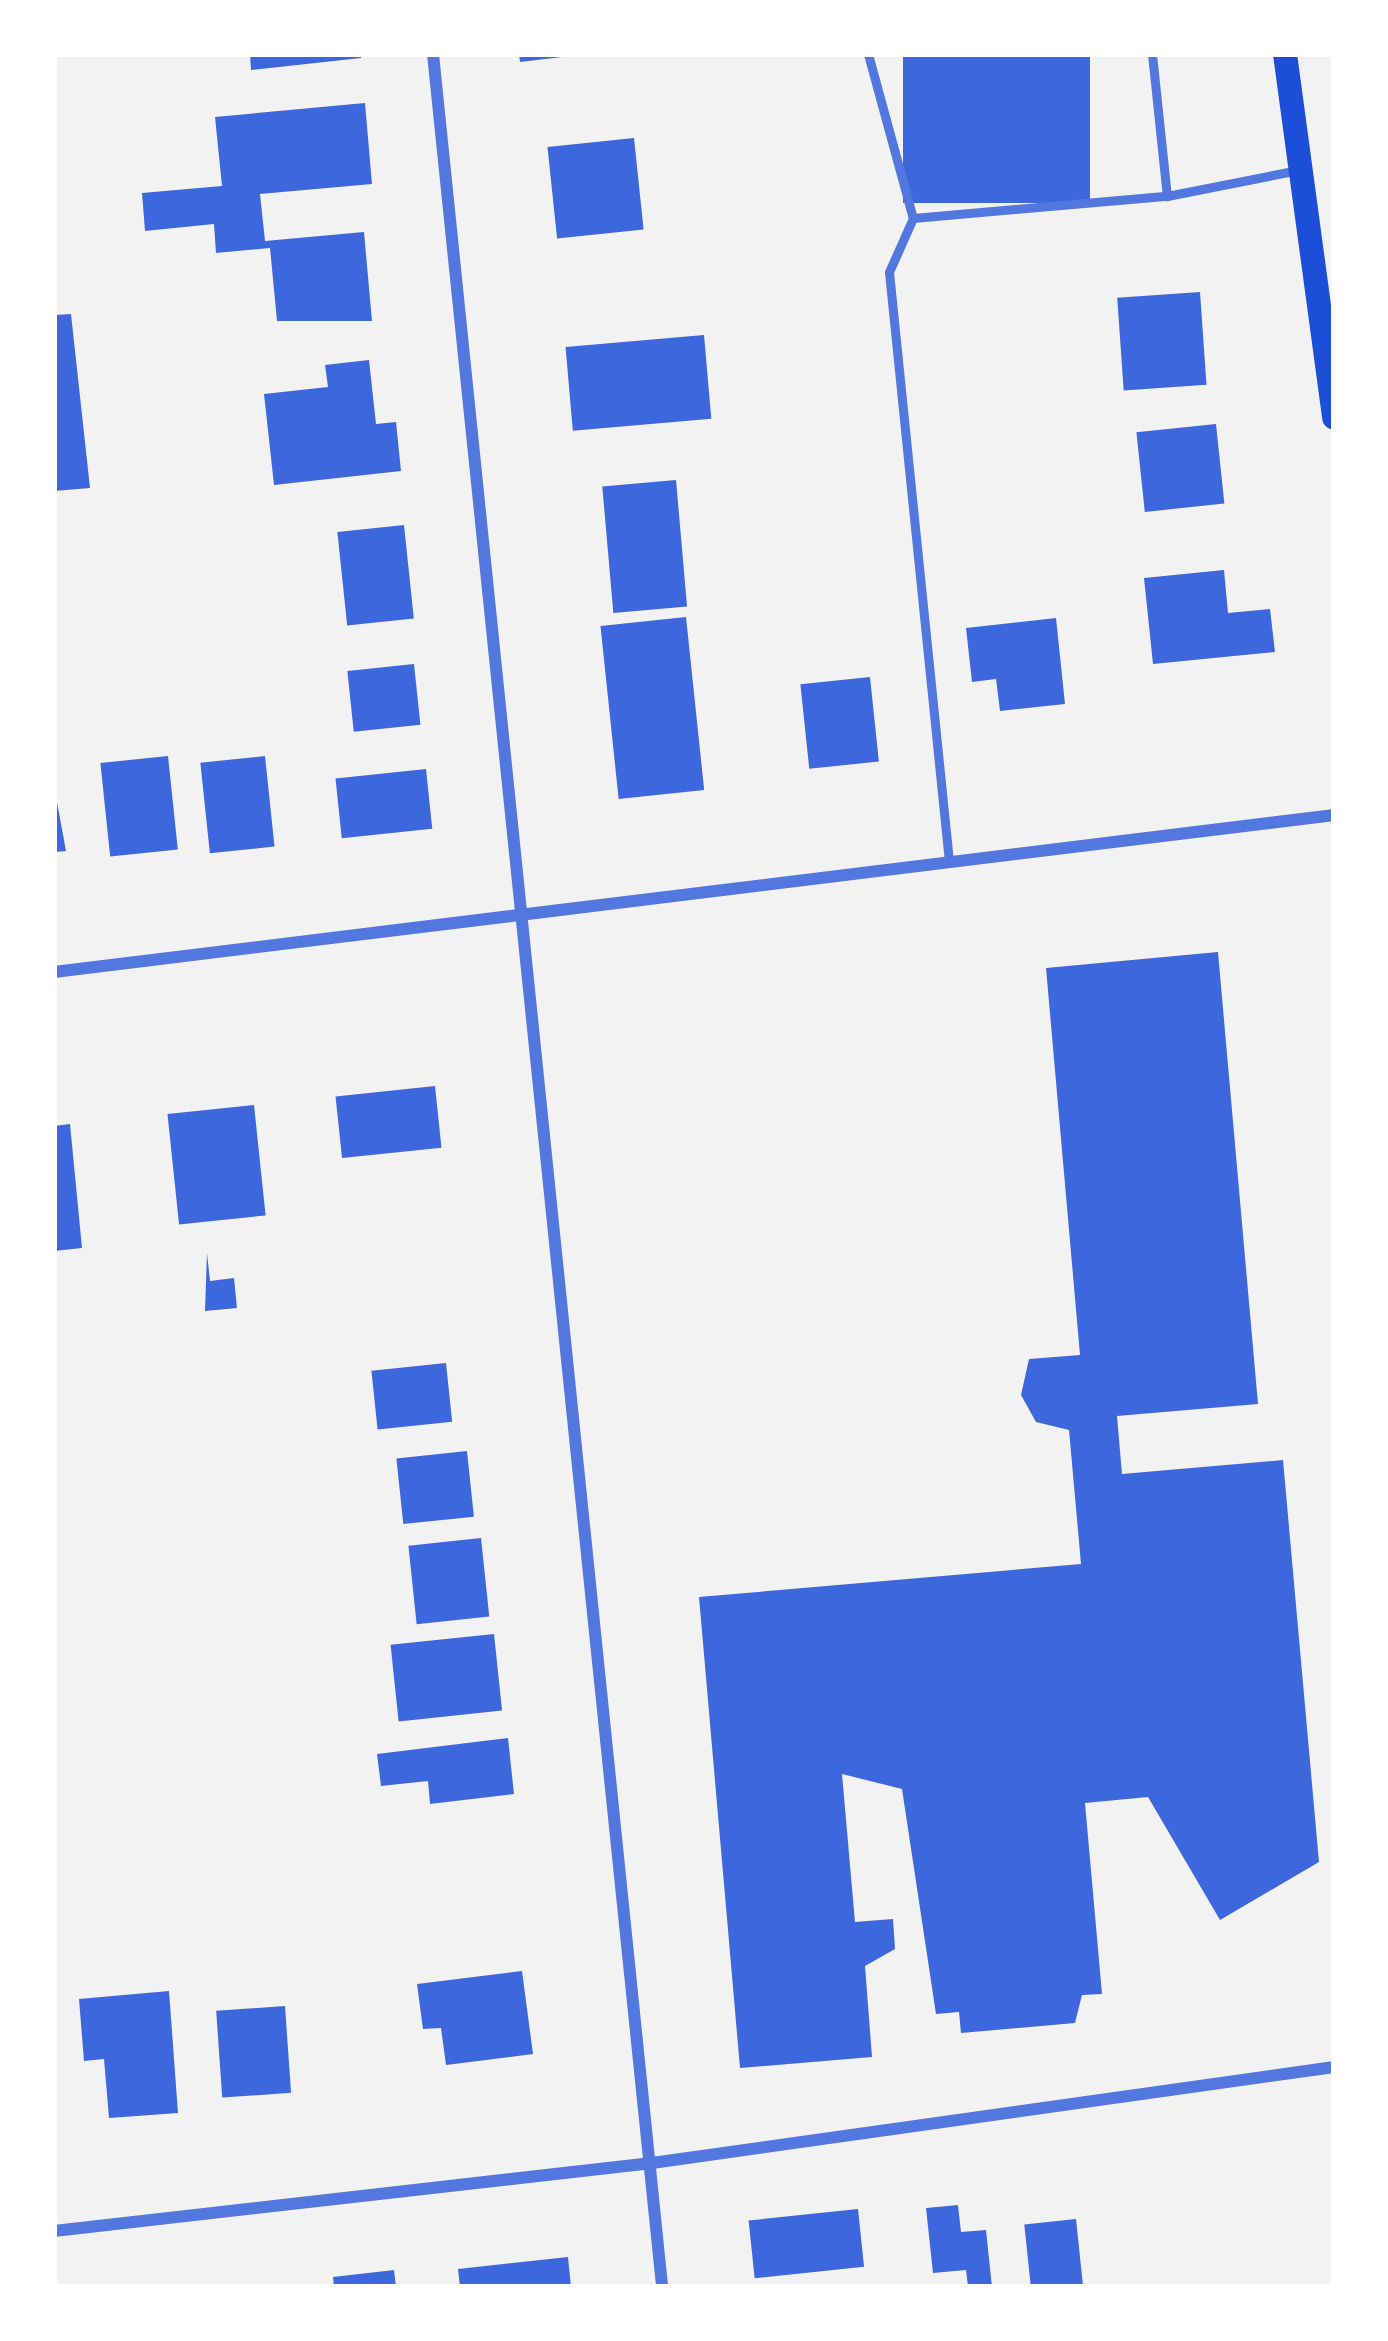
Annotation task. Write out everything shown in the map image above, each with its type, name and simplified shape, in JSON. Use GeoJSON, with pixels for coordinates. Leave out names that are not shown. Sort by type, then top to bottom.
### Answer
{"type":"FeatureCollection","features":[{"type":"Feature","properties":{"kind":"main road"},"geometry":{"type":"LineString","coordinates":[[1285,54],[1334,418]]}},
{"type":"Feature","properties":{"kind":"street"},"geometry":{"type":"LineString","coordinates":[[433,54],[662,2287]]}},
{"type":"Feature","properties":{"kind":"street"},"geometry":{"type":"LineString","coordinates":[[54,972],[1334,815]]}},
{"type":"Feature","properties":{"kind":"street"},"geometry":{"type":"LineString","coordinates":[[54,2231],[652,2163],[1334,2067]]}},
{"type":"Feature","properties":{"kind":"lane"},"geometry":{"type":"LineString","coordinates":[[868,54],[913,218],[890,272],[949,862]]}},
{"type":"Feature","properties":{"kind":"lane"},"geometry":{"type":"LineString","coordinates":[[1152,54],[1167,196]]}},
{"type":"Feature","properties":{"kind":"lane"},"geometry":{"type":"LineString","coordinates":[[913,218],[1167,196],[1298,170]]}},
{"type":"Feature","properties":{"kind":"building"},"geometry":{"type":"Polygon","coordinates":[[[250,54],[361,54],[361,58],[251,70],[250,54]]]}},
{"type":"Feature","properties":{"kind":"building"},"geometry":{"type":"Polygon","coordinates":[[[519,54],[562,54],[562,57],[520,62],[519,54]]]}},
{"type":"Feature","properties":{"kind":"building"},"geometry":{"type":"Polygon","coordinates":[[[903,54],[1090,54],[1090,203],[903,203],[903,54]]]}},
{"type":"Feature","properties":{"kind":"building"},"geometry":{"type":"Polygon","coordinates":[[[365,103],[372,184],[260,194],[265,241],[364,232],[372,321],[277,321],[270,248],[216,253],[214,224],[145,231],[142,193],[222,186],[215,117],[365,103]]]}},
{"type":"Feature","properties":{"kind":"building"},"geometry":{"type":"Polygon","coordinates":[[[634,138],[644,229],[557,239],[547,147],[634,138]]]}},
{"type":"Feature","properties":{"kind":"building"},"geometry":{"type":"Polygon","coordinates":[[[1200,292],[1206,385],[1124,391],[1117,298],[1200,292]]]}},
{"type":"Feature","properties":{"kind":"building"},"geometry":{"type":"Polygon","coordinates":[[[71,314],[90,488],[54,491],[54,315],[71,314]]]}},
{"type":"Feature","properties":{"kind":"building"},"geometry":{"type":"Polygon","coordinates":[[[704,335],[711,419],[573,431],[566,347],[704,335]]]}},
{"type":"Feature","properties":{"kind":"building"},"geometry":{"type":"Polygon","coordinates":[[[369,360],[376,424],[396,422],[401,471],[274,485],[264,394],[328,387],[325,365],[369,360]]]}},
{"type":"Feature","properties":{"kind":"building"},"geometry":{"type":"Polygon","coordinates":[[[1216,424],[1224,504],[1145,512],[1136,432],[1216,424]]]}},
{"type":"Feature","properties":{"kind":"building"},"geometry":{"type":"Polygon","coordinates":[[[676,480],[687,607],[613,613],[602,486],[676,480]]]}},
{"type":"Feature","properties":{"kind":"building"},"geometry":{"type":"Polygon","coordinates":[[[404,525],[414,618],[347,625],[337,532],[404,525]]]}},
{"type":"Feature","properties":{"kind":"building"},"geometry":{"type":"Polygon","coordinates":[[[1224,570],[1228,613],[1270,609],[1275,652],[1153,664],[1144,578],[1224,570]]]}},
{"type":"Feature","properties":{"kind":"building"},"geometry":{"type":"Polygon","coordinates":[[[686,617],[704,790],[619,799],[600,626],[686,617]]]}},
{"type":"Feature","properties":{"kind":"building"},"geometry":{"type":"Polygon","coordinates":[[[1056,618],[1065,704],[1000,711],[996,679],[972,682],[966,628],[1056,618]]]}},
{"type":"Feature","properties":{"kind":"building"},"geometry":{"type":"Polygon","coordinates":[[[414,664],[420,725],[354,732],[347,671],[414,664]]]}},
{"type":"Feature","properties":{"kind":"building"},"geometry":{"type":"Polygon","coordinates":[[[870,677],[879,762],[809,769],[800,684],[870,677]]]}},
{"type":"Feature","properties":{"kind":"building"},"geometry":{"type":"Polygon","coordinates":[[[168,756],[178,849],[110,857],[100,763],[168,756]]]}},
{"type":"Feature","properties":{"kind":"building"},"geometry":{"type":"Polygon","coordinates":[[[265,756],[275,847],[210,853],[200,763],[265,756]]]}},
{"type":"Feature","properties":{"kind":"building"},"geometry":{"type":"Polygon","coordinates":[[[426,769],[432,829],[342,838],[335,779],[426,769]]]}},
{"type":"Feature","properties":{"kind":"building"},"geometry":{"type":"Polygon","coordinates":[[[54,786],[66,851],[54,852],[54,786]]]}},
{"type":"Feature","properties":{"kind":"building"},"geometry":{"type":"Polygon","coordinates":[[[1218,952],[1258,1404],[1117,1416],[1122,1474],[1283,1460],[1319,1862],[1220,1920],[1148,1797],[1085,1803],[1102,1994],[1082,1995],[1075,2023],[961,2033],[959,2012],[936,2014],[902,1789],[842,1774],[855,1922],[893,1919],[895,1949],[865,1966],[872,2057],[740,2068],[699,1597],[1081,1564],[1069,1430],[1036,1422],[1021,1395],[1029,1359],[1080,1355],[1046,968],[1218,952]]]}},
{"type":"Feature","properties":{"kind":"building"},"geometry":{"type":"Polygon","coordinates":[[[435,1086],[441,1148],[342,1158],[336,1096],[435,1086]]]}},
{"type":"Feature","properties":{"kind":"building"},"geometry":{"type":"Polygon","coordinates":[[[254,1105],[266,1215],[179,1224],[167,1114],[254,1105]]]}},
{"type":"Feature","properties":{"kind":"building"},"geometry":{"type":"Polygon","coordinates":[[[70,1124],[82,1248],[54,1251],[54,1126],[70,1124]]]}},
{"type":"Feature","properties":{"kind":"building"},"geometry":{"type":"Polygon","coordinates":[[[207,1253],[210,1281],[234,1278],[237,1308],[205,1311],[207,1253]]]}},
{"type":"Feature","properties":{"kind":"building"},"geometry":{"type":"Polygon","coordinates":[[[446,1363],[452,1422],[378,1430],[371,1371],[446,1363]]]}},
{"type":"Feature","properties":{"kind":"building"},"geometry":{"type":"Polygon","coordinates":[[[467,1451],[474,1517],[403,1524],[396,1458],[467,1451]]]}},
{"type":"Feature","properties":{"kind":"building"},"geometry":{"type":"Polygon","coordinates":[[[481,1538],[489,1617],[417,1624],[408,1546],[481,1538]]]}},
{"type":"Feature","properties":{"kind":"building"},"geometry":{"type":"Polygon","coordinates":[[[494,1634],[502,1711],[399,1721],[391,1645],[494,1634]]]}},
{"type":"Feature","properties":{"kind":"building"},"geometry":{"type":"Polygon","coordinates":[[[508,1738],[514,1794],[430,1804],[428,1781],[381,1786],[377,1754],[508,1738]]]}},
{"type":"Feature","properties":{"kind":"building"},"geometry":{"type":"Polygon","coordinates":[[[522,1971],[533,2054],[446,2065],[441,2028],[423,2029],[417,1984],[522,1971]]]}},
{"type":"Feature","properties":{"kind":"building"},"geometry":{"type":"Polygon","coordinates":[[[169,1991],[178,2113],[109,2118],[104,2059],[84,2061],[79,1999],[169,1991]]]}},
{"type":"Feature","properties":{"kind":"building"},"geometry":{"type":"Polygon","coordinates":[[[285,2006],[291,2093],[222,2098],[216,2011],[285,2006]]]}},
{"type":"Feature","properties":{"kind":"building"},"geometry":{"type":"Polygon","coordinates":[[[958,2205],[961,2232],[986,2230],[992,2287],[968,2287],[966,2270],[933,2273],[926,2208],[958,2205]]]}},
{"type":"Feature","properties":{"kind":"building"},"geometry":{"type":"Polygon","coordinates":[[[858,2209],[864,2267],[755,2278],[749,2220],[858,2209]]]}},
{"type":"Feature","properties":{"kind":"building"},"geometry":{"type":"Polygon","coordinates":[[[1076,2219],[1083,2287],[1031,2287],[1024,2224],[1076,2219]]]}},
{"type":"Feature","properties":{"kind":"building"},"geometry":{"type":"Polygon","coordinates":[[[568,2257],[571,2287],[460,2287],[458,2269],[568,2257]]]}},
{"type":"Feature","properties":{"kind":"building"},"geometry":{"type":"Polygon","coordinates":[[[394,2270],[396,2287],[334,2287],[333,2277],[394,2270]]]}}]}
